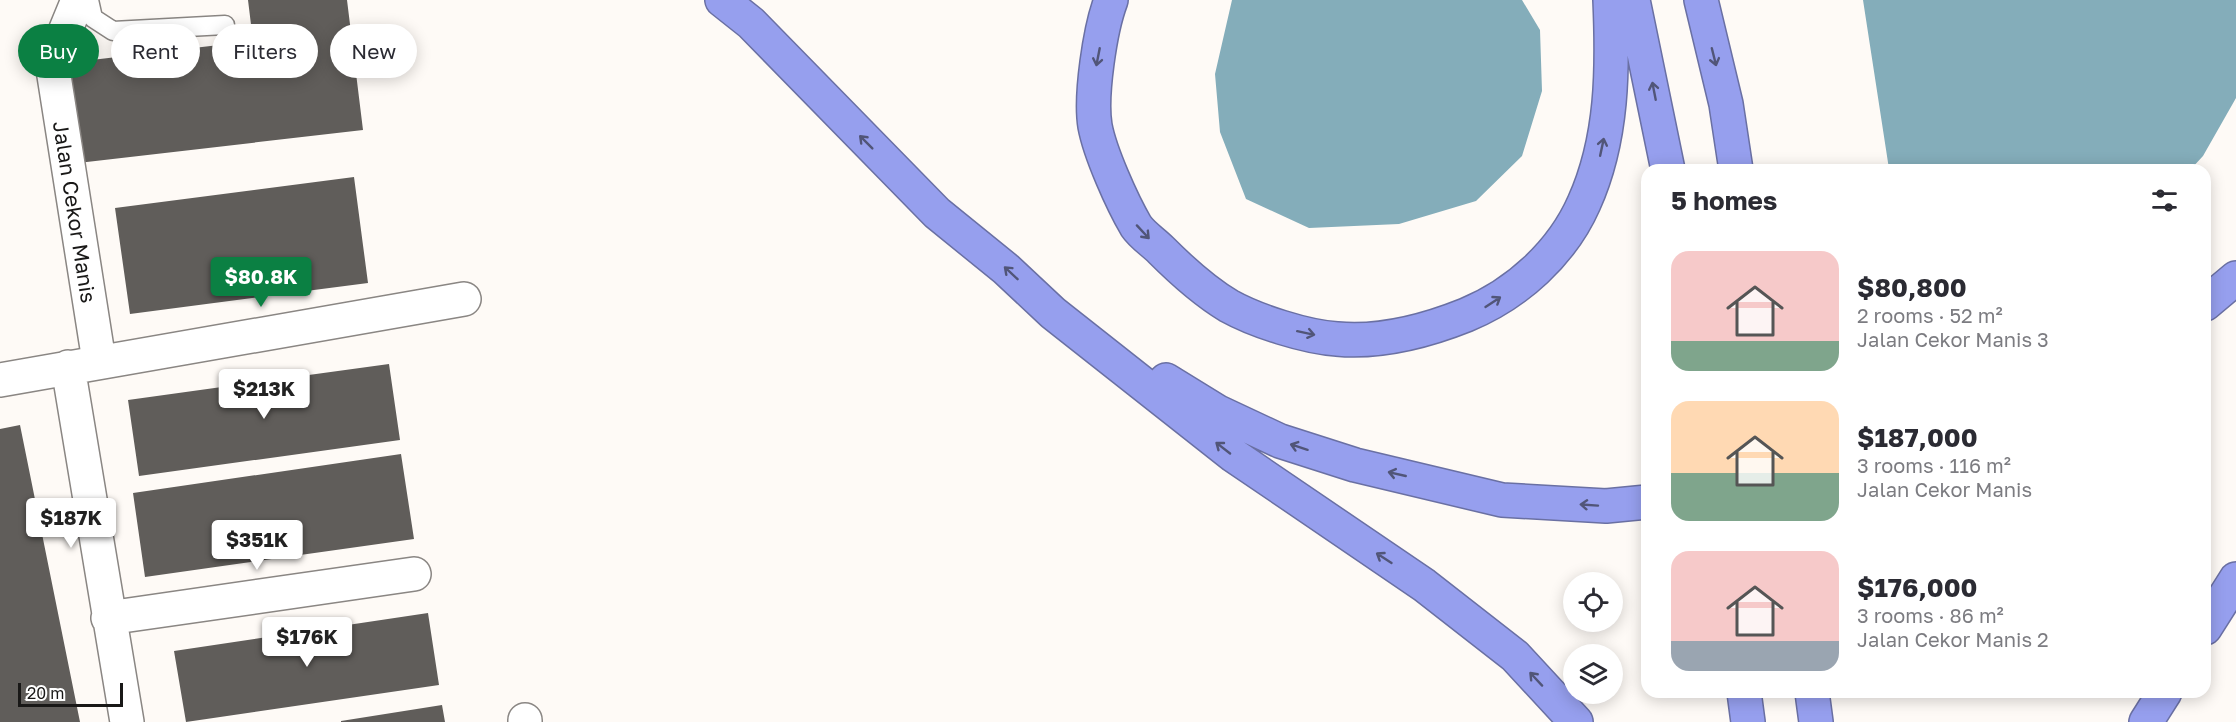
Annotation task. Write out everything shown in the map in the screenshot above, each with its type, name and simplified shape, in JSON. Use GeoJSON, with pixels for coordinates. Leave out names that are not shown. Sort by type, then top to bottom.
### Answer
{"type":"FeatureCollection","features":[{"type":"Feature","properties":{"kind":"highway"},"geometry":{"type":"LineString","coordinates":[[722,0],[751,23],[936,213],[1006,268],[1053,313],[1233,455],[1424,585],[1515,656],[1576,722]]}},
{"type":"Feature","properties":{"kind":"highway"},"geometry":{"type":"LineString","coordinates":[[1111,0],[1096,71],[1095,125],[1115,181],[1137,227],[1182,270],[1230,306],[1286,328],[1336,339],[1394,336],[1443,324],[1487,306],[1527,279],[1558,246],[1585,202],[1601,153],[1610,107],[1610,0]]}},
{"type":"Feature","properties":{"kind":"highway"},"geometry":{"type":"LineString","coordinates":[[1634,0],[1667,164]]}},
{"type":"Feature","properties":{"kind":"highway"},"geometry":{"type":"LineString","coordinates":[[1701,0],[1726,104],[1735,164]]}},
{"type":"Feature","properties":{"kind":"highway"},"geometry":{"type":"LineString","coordinates":[[2211,299],[2236,278]]}},
{"type":"Feature","properties":{"kind":"highway"},"geometry":{"type":"LineString","coordinates":[[1053,313],[1218,412],[1280,441],[1355,465],[1503,500],[1606,506],[1641,503]]}},
{"type":"Feature","properties":{"kind":"highway"},"geometry":{"type":"LineString","coordinates":[[2211,619],[2236,579]]}},
{"type":"Feature","properties":{"kind":"highway"},"geometry":{"type":"LineString","coordinates":[[2145,722],[2161,698]]}},
{"type":"Feature","properties":{"kind":"street","name":"Jalan Cekor Manis"},"geometry":{"type":"LineString","coordinates":[[78,0],[52,63],[108,618],[127,722]]}},
{"type":"Feature","properties":{"kind":"street"},"geometry":{"type":"LineString","coordinates":[[0,380],[464,299]]}},
{"type":"Feature","properties":{"kind":"street"},"geometry":{"type":"LineString","coordinates":[[108,618],[414,574]]}},
{"type":"Feature","properties":{"kind":"lane"},"geometry":{"type":"LineString","coordinates":[[89,0],[93,18],[113,31],[212,26]]}},
{"type":"Feature","properties":{"kind":"water"},"geometry":{"type":"Polygon","coordinates":[[[1232,0],[1522,0],[1540,30],[1542,91],[1522,156],[1476,201],[1399,224],[1309,228],[1246,199],[1220,132],[1215,74],[1232,0]]]}},
{"type":"Feature","properties":{"kind":"water"},"geometry":{"type":"Polygon","coordinates":[[[1863,0],[2236,0],[2236,98],[2203,156],[2196,164],[1888,164],[1863,0]]]}},
{"type":"Feature","properties":{"kind":"building"},"geometry":{"type":"Polygon","coordinates":[[[248,0],[347,0],[350,24],[330,24],[330,78],[357,78],[363,130],[78,163],[68,78],[99,78],[99,59],[111,58],[111,78],[200,78],[200,47],[212,46],[212,78],[318,78],[318,24],[251,24],[248,0]]]}},
{"type":"Feature","properties":{"kind":"building"},"geometry":{"type":"Polygon","coordinates":[[[354,177],[368,283],[130,314],[115,208],[354,177]]]}},
{"type":"Feature","properties":{"kind":"building"},"geometry":{"type":"Polygon","coordinates":[[[389,364],[400,440],[139,476],[128,400],[389,364]]]}},
{"type":"Feature","properties":{"kind":"building"},"geometry":{"type":"Polygon","coordinates":[[[20,425],[80,722],[0,722],[0,429],[20,425]]]}},
{"type":"Feature","properties":{"kind":"building"},"geometry":{"type":"Polygon","coordinates":[[[401,454],[414,539],[145,577],[133,493],[401,454]]]}},
{"type":"Feature","properties":{"kind":"building"},"geometry":{"type":"Polygon","coordinates":[[[428,613],[439,685],[186,722],[174,651],[428,613]]]}},
{"type":"Feature","properties":{"kind":"building"},"geometry":{"type":"Polygon","coordinates":[[[442,705],[445,722],[341,722],[341,721],[442,705]]]}}]}
